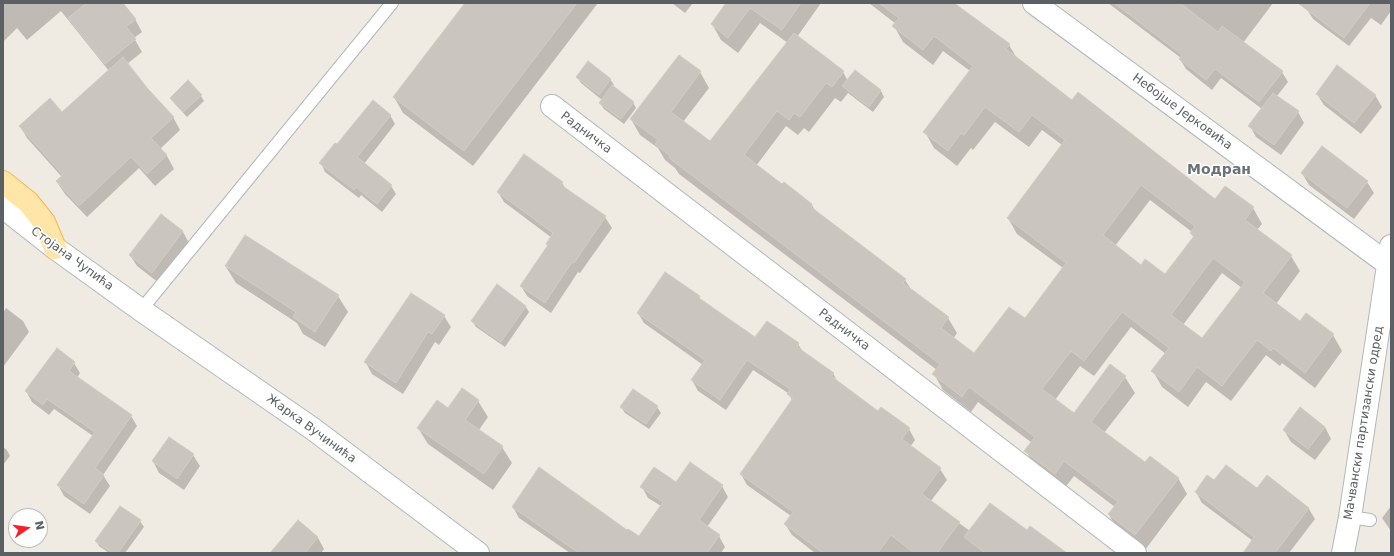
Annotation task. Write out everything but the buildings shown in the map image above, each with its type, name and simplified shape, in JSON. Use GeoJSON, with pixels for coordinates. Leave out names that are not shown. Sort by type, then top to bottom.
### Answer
{"type":"FeatureCollection","features":[{"type":"Feature","properties":{"kind":"main road"},"geometry":{"type":"LineString","coordinates":[[3,182],[28,202],[44,222],[56,248]]}},
{"type":"Feature","properties":{"kind":"street","name":"Небојше Јерковића"},"geometry":{"type":"LineString","coordinates":[[1034,3],[1389,255]]}},
{"type":"Feature","properties":{"kind":"street","name":"Радничка"},"geometry":{"type":"LineString","coordinates":[[552,106],[1135,553]]}},
{"type":"Feature","properties":{"kind":"street","name":"Стојана Чупића"},"geometry":{"type":"LineString","coordinates":[[3,207],[56,248],[142,310]]}},
{"type":"Feature","properties":{"kind":"street","name":"Мачвански партизански одред"},"geometry":{"type":"LineString","coordinates":[[1343,553],[1360,518],[1389,255]]}},
{"type":"Feature","properties":{"kind":"street","name":"Жарка Вучинића"},"geometry":{"type":"LineString","coordinates":[[142,310],[205,355],[313,428],[478,553]]}},
{"type":"Feature","properties":{"kind":"lane"},"geometry":{"type":"LineString","coordinates":[[142,310],[392,3]]}},
{"type":"Feature","properties":{"kind":"district","name":"Модран"},"geometry":{"type":"Point","coordinates":[1219,170]}}]}
